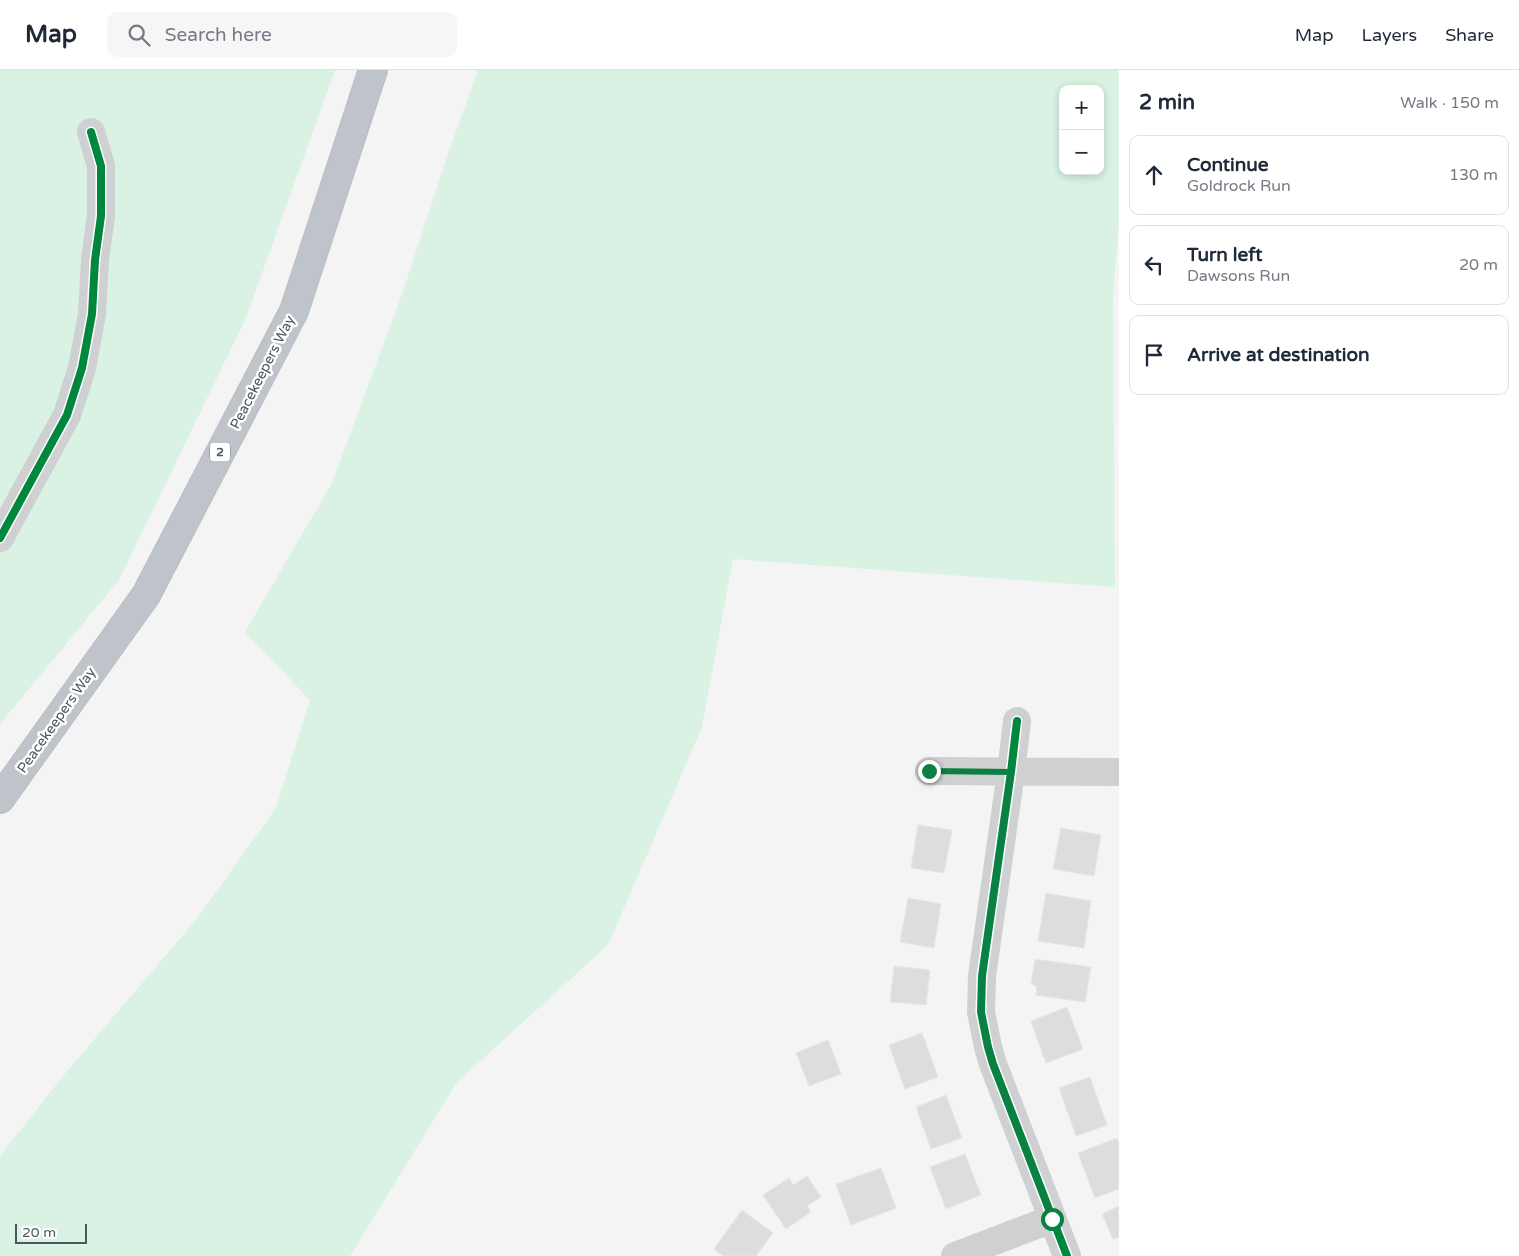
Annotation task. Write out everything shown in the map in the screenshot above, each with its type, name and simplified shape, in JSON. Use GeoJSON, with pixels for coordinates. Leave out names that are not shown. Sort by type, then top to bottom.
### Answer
{"type":"FeatureCollection","features":[{"type":"Feature","properties":{"kind":"highway","name":"Peacekeepers Way"},"geometry":{"type":"LineString","coordinates":[[0,799],[146,595],[294,311],[373,70]]}},
{"type":"Feature","properties":{"kind":"street"},"geometry":{"type":"LineString","coordinates":[[0,538],[67,415],[82,368],[92,314],[95,260],[101,216],[101,166],[91,132]]}},
{"type":"Feature","properties":{"kind":"street"},"geometry":{"type":"LineString","coordinates":[[1017,721],[982,976],[981,1012],[993,1064],[1067,1256]]}},
{"type":"Feature","properties":{"kind":"street"},"geometry":{"type":"LineString","coordinates":[[929,771],[1119,772]]}},
{"type":"Feature","properties":{"kind":"street"},"geometry":{"type":"LineString","coordinates":[[955,1256],[1052,1219]]}},
{"type":"Feature","properties":{"kind":"green space"},"geometry":{"type":"Polygon","coordinates":[[[0,70],[335,70],[246,318],[119,580],[0,724],[0,70]]]}},
{"type":"Feature","properties":{"kind":"green space"},"geometry":{"type":"Polygon","coordinates":[[[478,70],[1119,70],[1119,222],[1113,295],[1115,587],[733,559],[702,727],[608,945],[457,1082],[350,1256],[0,1256],[0,1156],[63,1076],[195,921],[276,808],[310,700],[245,632],[332,483],[401,297],[478,70]]]}},
{"type":"Feature","properties":{"kind":"building"},"geometry":{"type":"Polygon","coordinates":[[[918,825],[952,830],[944,873],[911,868],[918,825]]]}},
{"type":"Feature","properties":{"kind":"building"},"geometry":{"type":"Polygon","coordinates":[[[1061,828],[1101,835],[1094,876],[1053,869],[1061,828]]]}},
{"type":"Feature","properties":{"kind":"building"},"geometry":{"type":"Polygon","coordinates":[[[1046,893],[1091,901],[1084,948],[1038,941],[1046,893]]]}},
{"type":"Feature","properties":{"kind":"building"},"geometry":{"type":"Polygon","coordinates":[[[908,898],[941,904],[934,948],[900,942],[908,898]]]}},
{"type":"Feature","properties":{"kind":"building"},"geometry":{"type":"Polygon","coordinates":[[[1035,959],[1091,967],[1085,1002],[1036,995],[1037,987],[1031,984],[1035,959]]]}},
{"type":"Feature","properties":{"kind":"building"},"geometry":{"type":"Polygon","coordinates":[[[894,966],[930,970],[926,1005],[890,1002],[894,966]]]}},
{"type":"Feature","properties":{"kind":"building"},"geometry":{"type":"Polygon","coordinates":[[[1067,1007],[1083,1049],[1046,1063],[1031,1021],[1067,1007]]]}},
{"type":"Feature","properties":{"kind":"building"},"geometry":{"type":"Polygon","coordinates":[[[922,1033],[938,1077],[905,1089],[889,1045],[922,1033]]]}},
{"type":"Feature","properties":{"kind":"building"},"geometry":{"type":"Polygon","coordinates":[[[828,1040],[841,1074],[809,1086],[796,1053],[828,1040]]]}},
{"type":"Feature","properties":{"kind":"building"},"geometry":{"type":"Polygon","coordinates":[[[1090,1077],[1107,1125],[1076,1136],[1059,1088],[1090,1077]]]}},
{"type":"Feature","properties":{"kind":"building"},"geometry":{"type":"Polygon","coordinates":[[[946,1095],[962,1138],[931,1149],[916,1107],[946,1095]]]}},
{"type":"Feature","properties":{"kind":"building"},"geometry":{"type":"Polygon","coordinates":[[[1117,1138],[1119,1143],[1119,1189],[1095,1198],[1078,1153],[1117,1138]]]}},
{"type":"Feature","properties":{"kind":"building"},"geometry":{"type":"Polygon","coordinates":[[[965,1154],[981,1195],[946,1209],[930,1167],[965,1154]]]}},
{"type":"Feature","properties":{"kind":"building"},"geometry":{"type":"Polygon","coordinates":[[[881,1168],[896,1208],[851,1225],[836,1184],[881,1168]]]}},
{"type":"Feature","properties":{"kind":"building"},"geometry":{"type":"Polygon","coordinates":[[[807,1176],[821,1197],[807,1206],[811,1212],[786,1229],[763,1195],[789,1178],[793,1185],[807,1176]]]}},
{"type":"Feature","properties":{"kind":"building"},"geometry":{"type":"Polygon","coordinates":[[[1119,1206],[1119,1237],[1113,1239],[1102,1214],[1119,1206]]]}},
{"type":"Feature","properties":{"kind":"building"},"geometry":{"type":"Polygon","coordinates":[[[742,1210],[773,1233],[756,1256],[723,1256],[714,1249],[742,1210]]]}},
{"type":"Feature","properties":{"kind":"cycle path"},"geometry":{"type":"LineString","coordinates":[[0,538],[67,415],[82,368],[92,314],[95,260],[101,216],[101,166],[91,132]]}},
{"type":"Feature","properties":{"kind":"cycle path"},"geometry":{"type":"LineString","coordinates":[[1017,721],[982,976],[981,1012],[993,1064],[1067,1256]]}},
{"type":"Feature","properties":{"kind":"route"},"geometry":{"type":"LineString","coordinates":[[929,771],[1011,772],[982,976],[981,1012],[993,1064],[1052,1219]]}}]}
